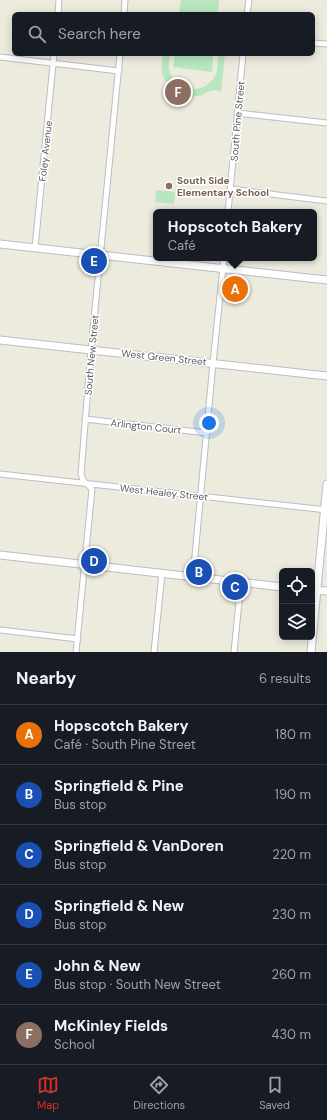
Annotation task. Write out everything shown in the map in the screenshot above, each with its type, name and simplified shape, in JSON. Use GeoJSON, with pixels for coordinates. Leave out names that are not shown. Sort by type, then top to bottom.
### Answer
{"type":"FeatureCollection","features":[{"type":"Feature","properties":{"kind":"street"},"geometry":{"type":"LineString","coordinates":[[58,12],[59,0]]}},
{"type":"Feature","properties":{"kind":"street"},"geometry":{"type":"LineString","coordinates":[[124,12],[125,0]]}},
{"type":"Feature","properties":{"kind":"street"},"geometry":{"type":"LineString","coordinates":[[247,12],[248,0]]}},
{"type":"Feature","properties":{"kind":"street"},"geometry":{"type":"LineString","coordinates":[[315,43],[327,44]]}},
{"type":"Feature","properties":{"kind":"street","name":"Foley Avenue"},"geometry":{"type":"LineString","coordinates":[[35,248],[54,56]]}},
{"type":"Feature","properties":{"kind":"street","name":"South New Street"},"geometry":{"type":"LineString","coordinates":[[76,652],[92,489],[86,484],[81,476],[85,419],[120,56]]}},
{"type":"Feature","properties":{"kind":"street","name":"South Pine Street"},"geometry":{"type":"LineString","coordinates":[[228,209],[243,56]]}},
{"type":"Feature","properties":{"kind":"street"},"geometry":{"type":"LineString","coordinates":[[0,57],[118,71]]}},
{"type":"Feature","properties":{"kind":"street"},"geometry":{"type":"LineString","coordinates":[[237,113],[327,123]]}},
{"type":"Feature","properties":{"kind":"street"},"geometry":{"type":"LineString","coordinates":[[230,189],[327,201]]}},
{"type":"Feature","properties":{"kind":"street"},"geometry":{"type":"LineString","coordinates":[[0,244],[153,261]]}},
{"type":"Feature","properties":{"kind":"street"},"geometry":{"type":"LineString","coordinates":[[153,261],[327,280]]}},
{"type":"Feature","properties":{"kind":"street"},"geometry":{"type":"LineString","coordinates":[[193,576],[224,261]]}},
{"type":"Feature","properties":{"kind":"street","name":"West Green Street"},"geometry":{"type":"LineString","coordinates":[[0,340],[327,376]]}},
{"type":"Feature","properties":{"kind":"street","name":"Arlington Court"},"geometry":{"type":"LineString","coordinates":[[85,419],[207,433]]}},
{"type":"Feature","properties":{"kind":"street","name":"West Healey Street"},"geometry":{"type":"LineString","coordinates":[[0,474],[326,509]]}},
{"type":"Feature","properties":{"kind":"street"},"geometry":{"type":"LineString","coordinates":[[315,583],[326,509],[327,484]]}},
{"type":"Feature","properties":{"kind":"street"},"geometry":{"type":"LineString","coordinates":[[0,555],[279,587]]}},
{"type":"Feature","properties":{"kind":"street"},"geometry":{"type":"LineString","coordinates":[[154,652],[162,573]]}},
{"type":"Feature","properties":{"kind":"street"},"geometry":{"type":"LineString","coordinates":[[234,652],[241,582]]}},
{"type":"Feature","properties":{"kind":"street"},"geometry":{"type":"LineString","coordinates":[[315,590],[327,591]]}},
{"type":"Feature","properties":{"kind":"street"},"geometry":{"type":"LineString","coordinates":[[311,652],[313,604]]}},
{"type":"Feature","properties":{"kind":"street"},"geometry":{"type":"LineString","coordinates":[[0,630],[78,639]]}},
{"type":"Feature","properties":{"kind":"green space"},"geometry":{"type":"Polygon","coordinates":[[[181,0],[219,0],[218,12],[179,12],[181,0]]]}},
{"type":"Feature","properties":{"kind":"green space"},"geometry":{"type":"Polygon","coordinates":[[[163,56],[170,56],[169,68],[174,80],[185,88],[198,89],[205,86],[215,76],[217,71],[218,56],[225,56],[221,92],[213,91],[200,96],[186,96],[181,94],[171,88],[167,83],[162,73],[163,56]]]}},
{"type":"Feature","properties":{"kind":"green space"},"geometry":{"type":"Polygon","coordinates":[[[175,56],[213,56],[212,72],[173,67],[175,56]]]}},
{"type":"Feature","properties":{"kind":"green space"},"geometry":{"type":"Polygon","coordinates":[[[156,190],[175,192],[174,204],[155,202],[156,190]]]}},
{"type":"Feature","properties":{"kind":"place","name":"McKinley Fields"},"geometry":{"type":"Point","coordinates":[178,92]}},
{"type":"Feature","properties":{"kind":"place","name":"South Side Elementary School"},"geometry":{"type":"Point","coordinates":[169,186]}},
{"type":"Feature","properties":{"kind":"place","name":"John & New"},"geometry":{"type":"Point","coordinates":[94,261]}},
{"type":"Feature","properties":{"kind":"place","name":"Hopscotch Bakery"},"geometry":{"type":"Point","coordinates":[235,289]}},
{"type":"Feature","properties":{"kind":"place","name":"Springfield & New"},"geometry":{"type":"Point","coordinates":[94,561]}},
{"type":"Feature","properties":{"kind":"place","name":"Springfield & Pine"},"geometry":{"type":"Point","coordinates":[199,572]}},
{"type":"Feature","properties":{"kind":"place","name":"Springfield & VanDoren"},"geometry":{"type":"Point","coordinates":[235,587]}}]}
